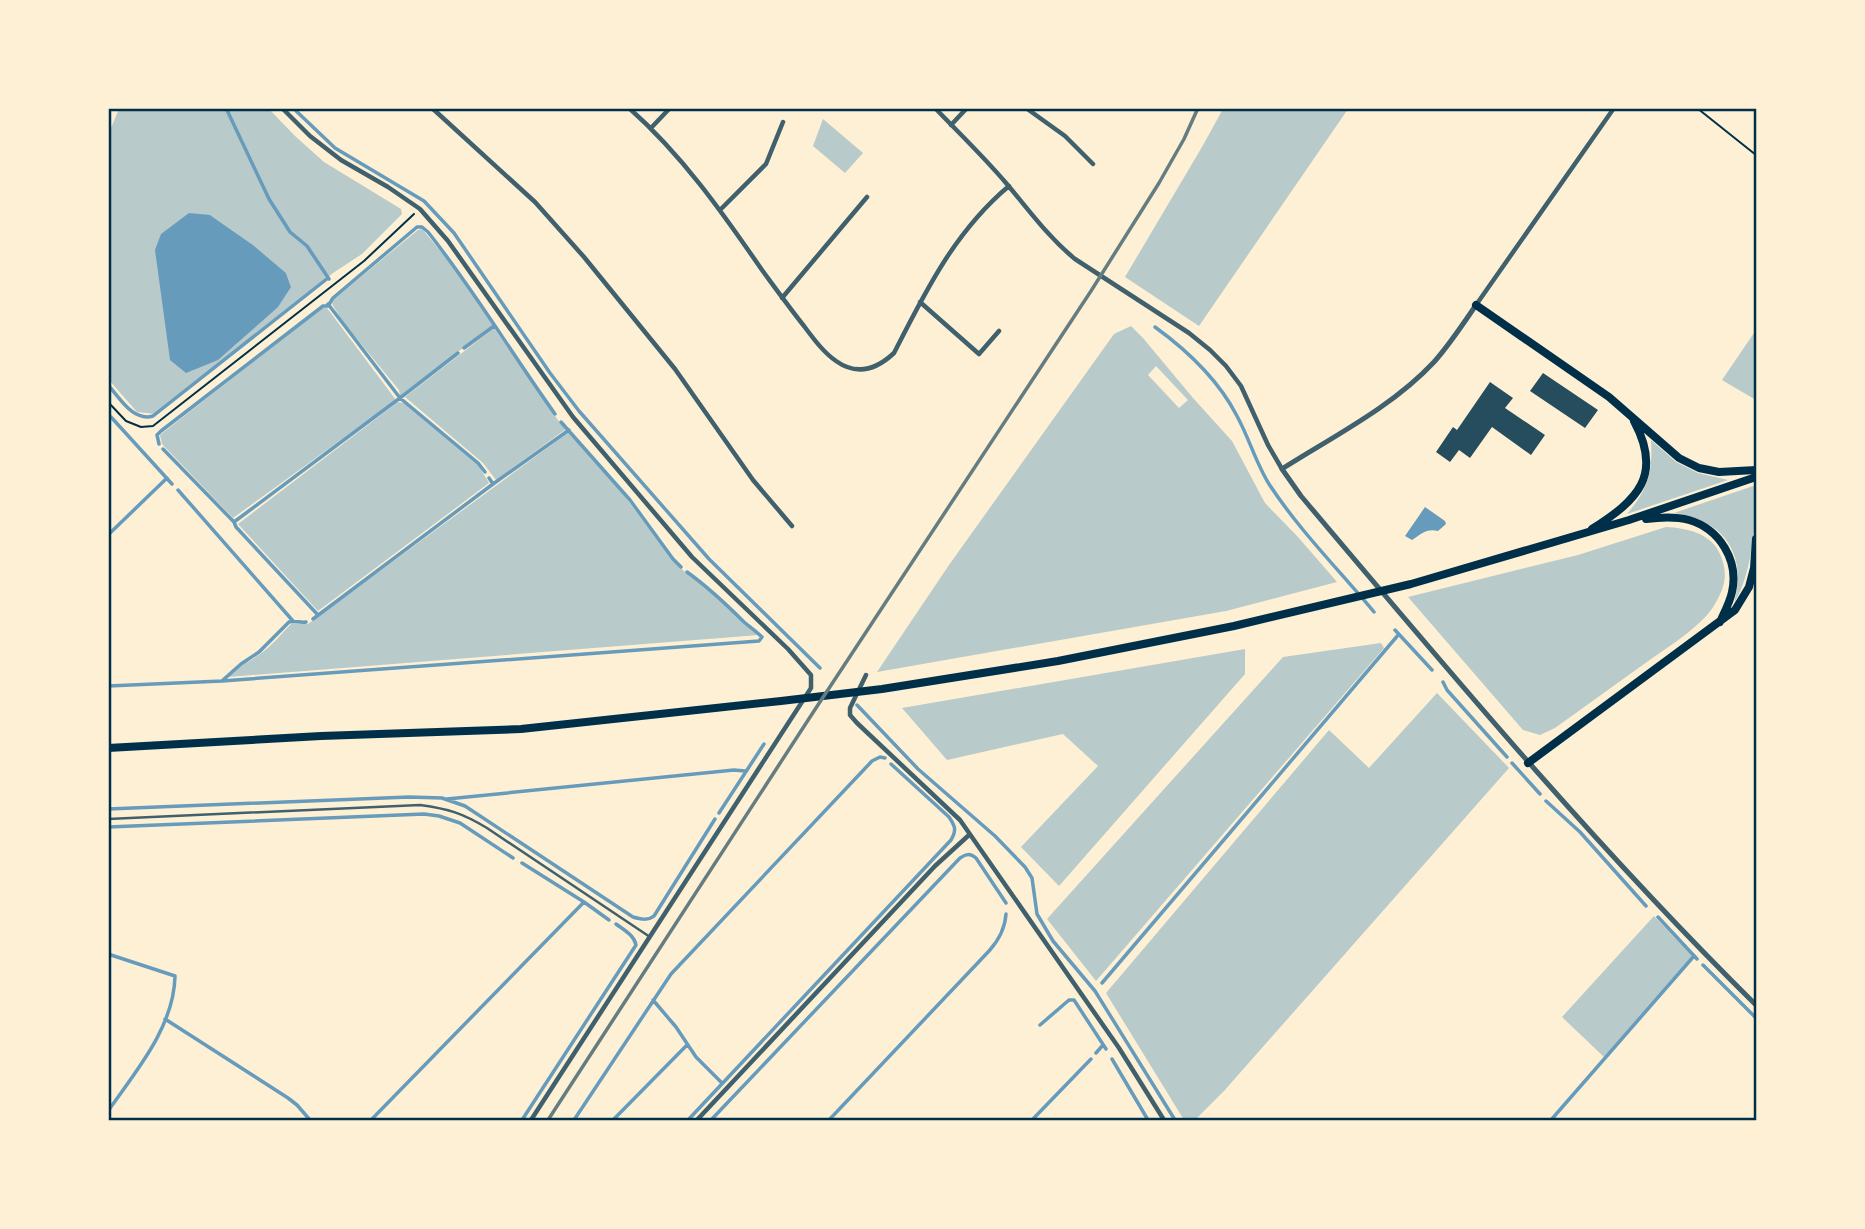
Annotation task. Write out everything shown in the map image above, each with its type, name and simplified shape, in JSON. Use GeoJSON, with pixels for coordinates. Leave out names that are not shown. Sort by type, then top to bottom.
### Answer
{"type":"FeatureCollection","features":[{"type":"Feature","properties":{"kind":"highway"},"geometry":{"type":"LineString","coordinates":[[1476,305],[1609,397],[1679,458],[1699,468],[1719,472],[1756,470]]}},
{"type":"Feature","properties":{"kind":"highway"},"geometry":{"type":"LineString","coordinates":[[1582,535],[1619,512],[1635,495],[1643,478],[1647,459],[1641,435],[1631,415]]}},
{"type":"Feature","properties":{"kind":"highway"},"geometry":{"type":"LineString","coordinates":[[108,748],[321,736],[521,729],[882,689],[1098,653],[1234,626],[1411,584],[1582,535],[1756,477]]}},
{"type":"Feature","properties":{"kind":"highway"},"geometry":{"type":"LineString","coordinates":[[1629,520],[1667,516],[1689,520],[1707,527],[1723,542],[1734,576],[1732,593],[1720,623]]}},
{"type":"Feature","properties":{"kind":"highway"},"geometry":{"type":"LineString","coordinates":[[1528,762],[1735,610],[1749,587],[1754,568],[1756,539]]}},
{"type":"Feature","properties":{"kind":"street"},"geometry":{"type":"LineString","coordinates":[[282,108],[310,136],[341,160],[420,209],[448,241],[573,417],[692,556],[811,675],[811,688],[531,1121]]}},
{"type":"Feature","properties":{"kind":"street"},"geometry":{"type":"LineString","coordinates":[[432,108],[535,202],[584,257],[675,369],[753,480],[792,526]]}},
{"type":"Feature","properties":{"kind":"street"},"geometry":{"type":"LineString","coordinates":[[629,108],[689,169],[821,348],[837,362],[854,369],[870,369],[883,363],[894,353],[943,261],[984,208],[1009,186]]}},
{"type":"Feature","properties":{"kind":"street"},"geometry":{"type":"LineString","coordinates":[[651,128],[670,108]]}},
{"type":"Feature","properties":{"kind":"street"},"geometry":{"type":"LineString","coordinates":[[935,108],[1009,186],[1059,246],[1075,260],[1189,333],[1226,366],[1241,386],[1268,445],[1301,496],[1528,762],[1657,904],[1756,1005]]}},
{"type":"Feature","properties":{"kind":"street"},"geometry":{"type":"LineString","coordinates":[[951,125],[967,108]]}},
{"type":"Feature","properties":{"kind":"street"},"geometry":{"type":"LineString","coordinates":[[1026,108],[1065,136],[1093,164]]}},
{"type":"Feature","properties":{"kind":"street"},"geometry":{"type":"LineString","coordinates":[[1282,468],[1389,401],[1412,383],[1448,345],[1614,108]]}},
{"type":"Feature","properties":{"kind":"street"},"geometry":{"type":"LineString","coordinates":[[720,210],[766,164],[783,122]]}},
{"type":"Feature","properties":{"kind":"street"},"geometry":{"type":"LineString","coordinates":[[782,298],[867,197]]}},
{"type":"Feature","properties":{"kind":"street"},"geometry":{"type":"LineString","coordinates":[[920,302],[979,354],[999,331]]}},
{"type":"Feature","properties":{"kind":"street"},"geometry":{"type":"LineString","coordinates":[[866,675],[855,695],[850,715],[960,820],[1119,1048],[1164,1121]]}},
{"type":"Feature","properties":{"kind":"street"},"geometry":{"type":"LineString","coordinates":[[697,1121],[935,866],[969,834]]}},
{"type":"Feature","properties":{"kind":"lane"},"geometry":{"type":"LineString","coordinates":[[108,819],[420,804],[446,808],[465,814],[650,937]]}},
{"type":"Feature","properties":{"kind":"path"},"geometry":{"type":"LineString","coordinates":[[1698,108],[1756,155]]}},
{"type":"Feature","properties":{"kind":"path"},"geometry":{"type":"LineString","coordinates":[[108,402],[126,421],[141,428],[153,426],[364,261],[420,209]]}},
{"type":"Feature","properties":{"kind":"shaded area"},"geometry":{"type":"Polygon","coordinates":[[[119,109],[269,109],[324,162],[401,209],[402,214],[362,254],[333,273],[155,414],[137,412],[109,380],[108,135],[119,109]],[[210,215],[291,287],[286,273],[253,245],[210,215]]]}},
{"type":"Feature","properties":{"kind":"shaded area"},"geometry":{"type":"Polygon","coordinates":[[[1223,109],[1348,109],[1199,326],[1125,277],[1223,109]]]}},
{"type":"Feature","properties":{"kind":"shaded area"},"geometry":{"type":"Polygon","coordinates":[[[823,119],[863,153],[845,173],[813,146],[823,119]]]}},
{"type":"Feature","properties":{"kind":"shaded area"},"geometry":{"type":"Polygon","coordinates":[[[422,229],[454,267],[493,325],[400,396],[399,390],[343,322],[332,304],[334,299],[422,229]]]}},
{"type":"Feature","properties":{"kind":"shaded area"},"geometry":{"type":"Polygon","coordinates":[[[322,308],[327,308],[396,400],[233,518],[162,444],[160,435],[322,308]]]}},
{"type":"Feature","properties":{"kind":"shaded area"},"geometry":{"type":"Polygon","coordinates":[[[1131,326],[1143,338],[1232,441],[1265,503],[1337,582],[1226,611],[877,672],[949,565],[1114,334],[1131,326]],[[1156,366],[1148,375],[1179,408],[1188,400],[1156,366]]]}},
{"type":"Feature","properties":{"kind":"shaded area"},"geometry":{"type":"Polygon","coordinates":[[[494,328],[566,429],[496,480],[483,463],[405,397],[494,328]]]}},
{"type":"Feature","properties":{"kind":"shaded area"},"geometry":{"type":"Polygon","coordinates":[[[1756,330],[1756,400],[1722,380],[1756,330]]]}},
{"type":"Feature","properties":{"kind":"shaded area"},"geometry":{"type":"Polygon","coordinates":[[[398,402],[404,403],[477,463],[489,483],[318,611],[238,524],[398,402]]]}},
{"type":"Feature","properties":{"kind":"shaded area"},"geometry":{"type":"Polygon","coordinates":[[[569,432],[623,494],[673,561],[720,598],[759,635],[228,677],[269,647],[292,623],[308,624],[569,432]]]}},
{"type":"Feature","properties":{"kind":"shaded area"},"geometry":{"type":"Polygon","coordinates":[[[1651,440],[1676,462],[1698,473],[1728,480],[1627,514],[1648,480],[1651,440]]]}},
{"type":"Feature","properties":{"kind":"shaded area"},"geometry":{"type":"Polygon","coordinates":[[[1756,485],[1756,513],[1749,562],[1734,603],[1737,569],[1728,542],[1706,523],[1674,513],[1756,485]]]}},
{"type":"Feature","properties":{"kind":"shaded area"},"geometry":{"type":"Polygon","coordinates":[[[1666,527],[1697,533],[1716,547],[1725,573],[1724,585],[1715,604],[1695,627],[1677,641],[1555,728],[1540,735],[1523,730],[1408,597],[1578,555],[1666,527]]]}},
{"type":"Feature","properties":{"kind":"shaded area"},"geometry":{"type":"Polygon","coordinates":[[[1381,643],[1384,648],[1096,981],[1047,919],[1283,657],[1381,643]]]}},
{"type":"Feature","properties":{"kind":"shaded area"},"geometry":{"type":"Polygon","coordinates":[[[1245,649],[1245,674],[1059,886],[1021,847],[1098,766],[1063,734],[947,760],[902,708],[1245,649]]]}},
{"type":"Feature","properties":{"kind":"shaded area"},"geometry":{"type":"Polygon","coordinates":[[[1437,693],[1509,768],[1224,1091],[1197,1118],[1184,1120],[1106,993],[1329,730],[1369,768],[1437,693]]]}},
{"type":"Feature","properties":{"kind":"shaded area"},"geometry":{"type":"Polygon","coordinates":[[[1654,916],[1692,956],[1604,1057],[1562,1017],[1654,916]]]}},
{"type":"Feature","properties":{"kind":"water"},"geometry":{"type":"Polygon","coordinates":[[[189,213],[210,215],[253,245],[286,273],[291,287],[278,307],[218,360],[186,373],[170,360],[155,250],[161,234],[189,213]]]}},
{"type":"Feature","properties":{"kind":"water"},"geometry":{"type":"Polygon","coordinates":[[[1425,507],[1446,524],[1438,531],[1427,531],[1412,540],[1405,536],[1425,507]]]}},
{"type":"Feature","properties":{"kind":"building"},"geometry":{"type":"Polygon","coordinates":[[[1543,373],[1598,410],[1585,428],[1530,391],[1543,373]]]}},
{"type":"Feature","properties":{"kind":"building"},"geometry":{"type":"Polygon","coordinates":[[[1490,382],[1513,398],[1505,408],[1545,435],[1531,455],[1492,427],[1470,458],[1459,450],[1450,462],[1436,452],[1453,427],[1457,430],[1490,382]]]}},
{"type":"Feature","properties":{"kind":"waterway"},"geometry":{"type":"LineString","coordinates":[[226,108],[269,199],[290,232],[307,246],[329,279]]}},
{"type":"Feature","properties":{"kind":"waterway"},"geometry":{"type":"LineString","coordinates":[[293,108],[335,148],[424,201],[454,233],[579,411],[709,559],[820,668]]}},
{"type":"Feature","properties":{"kind":"waterway"},"geometry":{"type":"LineString","coordinates":[[159,444],[157,435],[161,431],[323,306],[328,306],[333,298],[417,227],[428,232],[445,254],[555,414]]}},
{"type":"Feature","properties":{"kind":"waterway"},"geometry":{"type":"LineString","coordinates":[[108,385],[133,412],[139,416],[153,416],[328,278]]}},
{"type":"Feature","properties":{"kind":"waterway"},"geometry":{"type":"LineString","coordinates":[[328,304],[400,398],[478,463],[485,472]]}},
{"type":"Feature","properties":{"kind":"waterway"},"geometry":{"type":"LineString","coordinates":[[464,348],[494,326]]}},
{"type":"Feature","properties":{"kind":"waterway"},"geometry":{"type":"LineString","coordinates":[[1155,327],[1190,356],[1221,390],[1241,424],[1269,484],[1306,534],[1374,612]]}},
{"type":"Feature","properties":{"kind":"waterway"},"geometry":{"type":"LineString","coordinates":[[234,522],[458,353]]}},
{"type":"Feature","properties":{"kind":"waterway"},"geometry":{"type":"LineString","coordinates":[[111,417],[172,484]]}},
{"type":"Feature","properties":{"kind":"waterway"},"geometry":{"type":"LineString","coordinates":[[561,422],[630,500],[681,567]]}},
{"type":"Feature","properties":{"kind":"waterway"},"geometry":{"type":"LineString","coordinates":[[313,619],[569,430]]}},
{"type":"Feature","properties":{"kind":"waterway"},"geometry":{"type":"LineString","coordinates":[[163,449],[318,615]]}},
{"type":"Feature","properties":{"kind":"waterway"},"geometry":{"type":"LineString","coordinates":[[108,535],[167,478]]}},
{"type":"Feature","properties":{"kind":"waterway"},"geometry":{"type":"LineString","coordinates":[[489,478],[493,484]]}},
{"type":"Feature","properties":{"kind":"waterway"},"geometry":{"type":"LineString","coordinates":[[178,490],[293,621]]}},
{"type":"Feature","properties":{"kind":"waterway"},"geometry":{"type":"LineString","coordinates":[[108,686],[222,681],[759,641],[762,637],[760,635],[687,572]]}},
{"type":"Feature","properties":{"kind":"waterway"},"geometry":{"type":"LineString","coordinates":[[223,680],[259,652],[289,622],[306,622]]}},
{"type":"Feature","properties":{"kind":"waterway"},"geometry":{"type":"LineString","coordinates":[[1395,630],[1432,670]]}},
{"type":"Feature","properties":{"kind":"waterway"},"geometry":{"type":"LineString","coordinates":[[1102,983],[1399,634]]}},
{"type":"Feature","properties":{"kind":"waterway"},"geometry":{"type":"LineString","coordinates":[[1443,682],[1447,690],[1507,757]]}},
{"type":"Feature","properties":{"kind":"waterway"},"geometry":{"type":"LineString","coordinates":[[857,705],[918,769],[995,836],[1025,867],[1032,878],[1037,914],[1053,941],[1095,991],[1175,1120]]}},
{"type":"Feature","properties":{"kind":"waterway"},"geometry":{"type":"LineString","coordinates":[[719,813],[764,744]]}},
{"type":"Feature","properties":{"kind":"waterway"},"geometry":{"type":"LineString","coordinates":[[574,1120],[671,974],[872,761],[885,758]]}},
{"type":"Feature","properties":{"kind":"waterway"},"geometry":{"type":"LineString","coordinates":[[1512,763],[1540,794]]}},
{"type":"Feature","properties":{"kind":"waterway"},"geometry":{"type":"LineString","coordinates":[[688,1120],[951,840],[954,828],[949,817],[891,764]]}},
{"type":"Feature","properties":{"kind":"waterway"},"geometry":{"type":"LineString","coordinates":[[447,799],[745,771]]}},
{"type":"Feature","properties":{"kind":"waterway"},"geometry":{"type":"LineString","coordinates":[[108,809],[442,798],[465,806],[633,917],[644,919],[654,916],[715,819]]}},
{"type":"Feature","properties":{"kind":"waterway"},"geometry":{"type":"LineString","coordinates":[[1546,801],[1580,832],[1646,906]]}},
{"type":"Feature","properties":{"kind":"waterway"},"geometry":{"type":"LineString","coordinates":[[108,827],[424,814],[460,823],[513,858]]}},
{"type":"Feature","properties":{"kind":"waterway"},"geometry":{"type":"LineString","coordinates":[[711,1120],[960,858],[968,855],[976,858],[1006,903]]}},
{"type":"Feature","properties":{"kind":"waterway"},"geometry":{"type":"LineString","coordinates":[[522,863],[584,902]]}},
{"type":"Feature","properties":{"kind":"waterway"},"geometry":{"type":"LineString","coordinates":[[371,1120],[584,902],[609,920]]}},
{"type":"Feature","properties":{"kind":"waterway"},"geometry":{"type":"LineString","coordinates":[[829,1120],[993,947],[1003,929],[1006,914]]}},
{"type":"Feature","properties":{"kind":"waterway"},"geometry":{"type":"LineString","coordinates":[[1658,917],[1697,959]]}},
{"type":"Feature","properties":{"kind":"waterway"},"geometry":{"type":"LineString","coordinates":[[522,1120],[636,945],[631,936],[616,924]]}},
{"type":"Feature","properties":{"kind":"waterway"},"geometry":{"type":"LineString","coordinates":[[108,954],[175,976],[173,995],[161,1031],[108,1111]]}},
{"type":"Feature","properties":{"kind":"waterway"},"geometry":{"type":"LineString","coordinates":[[1551,1120],[1694,956]]}},
{"type":"Feature","properties":{"kind":"waterway"},"geometry":{"type":"LineString","coordinates":[[1703,965],[1756,1018]]}},
{"type":"Feature","properties":{"kind":"waterway"},"geometry":{"type":"LineString","coordinates":[[653,1000],[676,1027],[696,1057],[722,1083]]}},
{"type":"Feature","properties":{"kind":"waterway"},"geometry":{"type":"LineString","coordinates":[[1040,1025],[1069,1000],[1074,1000],[1106,1049]]}},
{"type":"Feature","properties":{"kind":"waterway"},"geometry":{"type":"LineString","coordinates":[[165,1019],[288,1098],[310,1120]]}},
{"type":"Feature","properties":{"kind":"waterway"},"geometry":{"type":"LineString","coordinates":[[613,1120],[687,1045]]}},
{"type":"Feature","properties":{"kind":"waterway"},"geometry":{"type":"LineString","coordinates":[[1096,1053],[1103,1045]]}},
{"type":"Feature","properties":{"kind":"waterway"},"geometry":{"type":"LineString","coordinates":[[1032,1120],[1091,1059]]}},
{"type":"Feature","properties":{"kind":"waterway"},"geometry":{"type":"LineString","coordinates":[[1112,1059],[1148,1120]]}},
{"type":"Feature","properties":{"kind":"railway"},"geometry":{"type":"LineString","coordinates":[[548,1120],[1091,291],[1159,183],[1198,108]]}}]}
